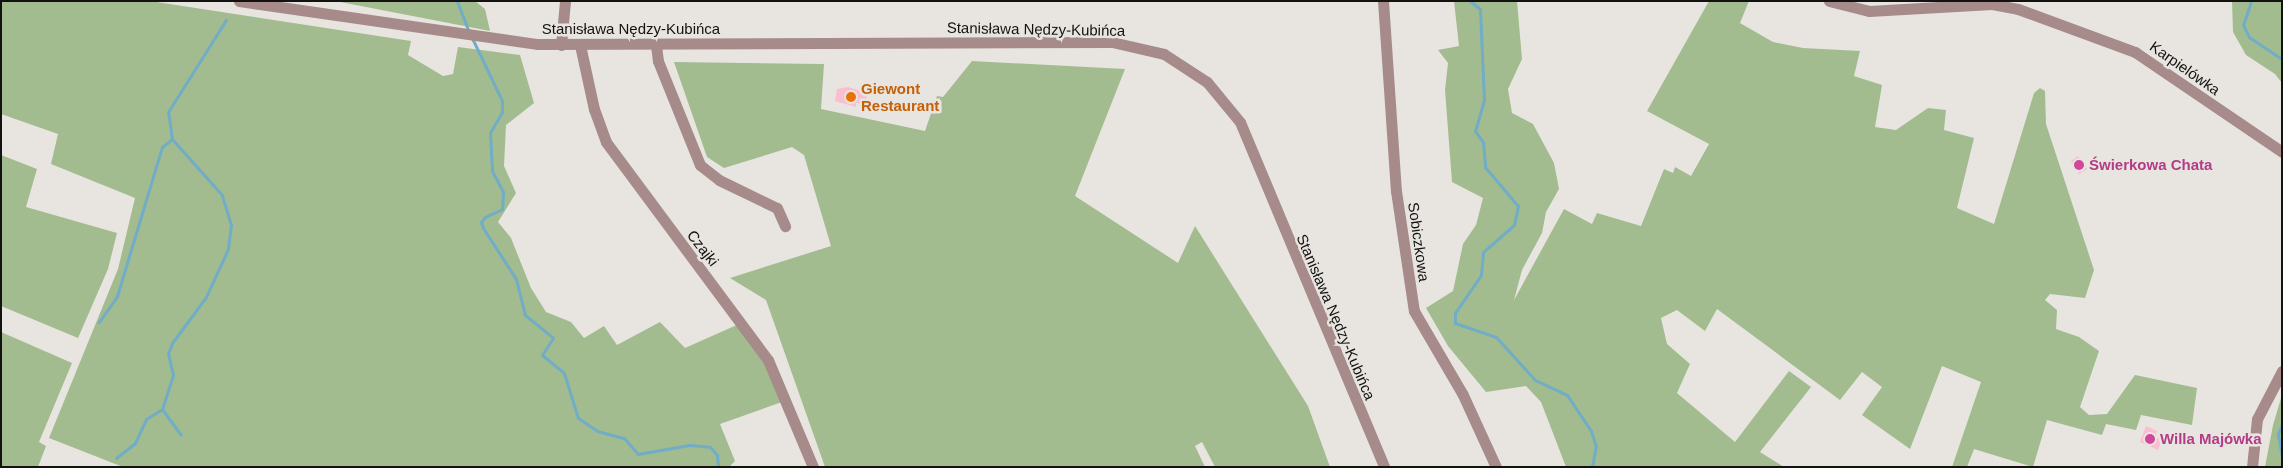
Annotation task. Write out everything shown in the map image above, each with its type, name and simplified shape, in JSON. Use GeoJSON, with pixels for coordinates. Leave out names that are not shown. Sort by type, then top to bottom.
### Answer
{"type":"FeatureCollection","features":[{"type":"Feature","properties":{"kind":"street","name":"Stanisława Nędzy-Kubińca"},"geometry":{"type":"LineString","coordinates":[[239,1],[490,40],[561,45],[1112,42],[1149,49],[1176,60],[1207,82],[1240,122],[1384,467]]}},
{"type":"Feature","properties":{"kind":"street"},"geometry":{"type":"LineString","coordinates":[[561,45],[565,1]]}},
{"type":"Feature","properties":{"kind":"street","name":"Sobiczkowa"},"geometry":{"type":"LineString","coordinates":[[1383,1],[1396,191],[1414,311],[1464,395],[1496,467]]}},
{"type":"Feature","properties":{"kind":"street","name":"Karpielówka"},"geometry":{"type":"LineString","coordinates":[[1829,1],[1869,11],[1992,4],[2018,9],[2135,52],[2282,152]]}},
{"type":"Feature","properties":{"kind":"street","name":"Czajki"},"geometry":{"type":"LineString","coordinates":[[580,45],[594,109],[606,142],[768,360],[813,467]]}},
{"type":"Feature","properties":{"kind":"street"},"geometry":{"type":"LineString","coordinates":[[656,45],[658,61],[700,165],[719,180],[777,208],[784,226]]}},
{"type":"Feature","properties":{"kind":"street"},"geometry":{"type":"LineString","coordinates":[[2252,467],[2257,419],[2282,371]]}},
{"type":"Feature","properties":{"kind":"green space"},"geometry":{"type":"Polygon","coordinates":[[[1,1],[150,1],[411,41],[408,55],[443,76],[453,74],[458,47],[520,55],[534,103],[506,125],[504,166],[516,193],[498,222],[511,238],[531,288],[546,312],[571,322],[584,338],[604,326],[617,345],[660,322],[685,348],[739,324],[766,365],[782,402],[720,424],[735,461],[729,467],[123,467],[49,438],[118,269],[135,198],[51,164],[58,134],[1,114],[1,1]]]}},
{"type":"Feature","properties":{"kind":"green space"},"geometry":{"type":"Polygon","coordinates":[[[335,1],[475,1],[485,9],[490,31],[335,1]]]}},
{"type":"Feature","properties":{"kind":"green space"},"geometry":{"type":"Polygon","coordinates":[[[1454,1],[1517,1],[1522,59],[1508,89],[1512,113],[1533,124],[1554,163],[1559,189],[1546,212],[1542,233],[1522,270],[1514,300],[1564,209],[1592,224],[1597,213],[1641,226],[1664,169],[1673,173],[1675,167],[1691,176],[1709,144],[1647,111],[1709,1],[1749,1],[1740,23],[1773,42],[1803,48],[1860,51],[1854,76],[1882,85],[1875,127],[1896,130],[1928,108],[1946,110],[1944,130],[1974,138],[1957,208],[1994,224],[2034,93],[2040,88],[2045,91],[2046,124],[2094,270],[2085,298],[2050,294],[2045,300],[2057,310],[2056,329],[2079,337],[2099,351],[2080,407],[2089,415],[2107,414],[2135,375],[2197,388],[2192,425],[2141,415],[2136,430],[2106,424],[2102,435],[2047,420],[2033,467],[1974,449],[1967,467],[1952,467],[1981,382],[1942,366],[1910,449],[1862,415],[1882,387],[1862,372],[1840,400],[1717,309],[1705,331],[1677,310],[1661,318],[1667,344],[1690,364],[1677,393],[1735,442],[1789,371],[1811,387],[1760,452],[1784,467],[1566,467],[1541,402],[1526,386],[1486,392],[1448,346],[1426,308],[1453,291],[1463,244],[1476,225],[1483,198],[1452,182],[1445,90],[1448,63],[1438,50],[1459,46],[1454,1]]]}},
{"type":"Feature","properties":{"kind":"green space"},"geometry":{"type":"Polygon","coordinates":[[[2232,1],[2282,1],[2282,83],[2275,74],[2246,55],[2233,32],[2232,1]]]}},
{"type":"Feature","properties":{"kind":"green space"},"geometry":{"type":"Polygon","coordinates":[[[972,61],[1125,69],[1075,196],[1178,263],[1195,226],[1308,406],[1330,467],[1215,467],[1202,442],[1195,446],[1205,467],[825,467],[766,300],[730,278],[831,246],[804,155],[792,147],[724,168],[707,157],[674,62],[824,64],[821,109],[925,131],[937,96],[943,97],[972,61]]]}},
{"type":"Feature","properties":{"kind":"green space"},"geometry":{"type":"Polygon","coordinates":[[[1,155],[37,169],[26,207],[117,233],[108,269],[78,338],[1,306],[1,155]]]}},
{"type":"Feature","properties":{"kind":"green space"},"geometry":{"type":"Polygon","coordinates":[[[1,332],[72,363],[39,442],[46,446],[38,467],[1,467],[1,332]]]}},
{"type":"Feature","properties":{"kind":"green space"},"geometry":{"type":"Polygon","coordinates":[[[2282,395],[2282,467],[2265,467],[2273,425],[2282,395]]]}},
{"type":"Feature","properties":{"kind":"building","name":"Giewont Restaurant"},"geometry":{"type":"Polygon","coordinates":[[[848,87],[867,93],[866,104],[856,103],[856,107],[835,101],[837,89],[848,87]]]}},
{"type":"Feature","properties":{"kind":"building","name":"Świerkowa Chata"},"geometry":{"type":"Polygon","coordinates":[[[2078,156],[2087,169],[2079,174],[2071,161],[2078,156]]]}},
{"type":"Feature","properties":{"kind":"building","name":"Willa Majówka"},"geometry":{"type":"Polygon","coordinates":[[[2146,426],[2157,431],[2155,437],[2162,440],[2158,450],[2140,442],[2146,426]]]}},
{"type":"Feature","properties":{"kind":"waterway"},"geometry":{"type":"LineString","coordinates":[[457,1],[468,30]]}},
{"type":"Feature","properties":{"kind":"waterway"},"geometry":{"type":"LineString","coordinates":[[1470,1],[1480,9],[1484,100],[1475,131],[1483,142],[1485,167],[1518,206],[1514,225],[1483,252],[1481,275],[1455,313],[1455,323],[1496,337],[1535,380],[1567,395],[1591,431],[1596,446],[1592,467]]}},
{"type":"Feature","properties":{"kind":"waterway"},"geometry":{"type":"LineString","coordinates":[[2251,1],[2243,25],[2249,37],[2282,59]]}},
{"type":"Feature","properties":{"kind":"waterway"},"geometry":{"type":"LineString","coordinates":[[116,458],[135,443],[146,419],[162,409],[173,375],[168,354],[172,343],[206,297],[228,249],[231,225],[222,195],[172,139],[168,112],[226,20]]}},
{"type":"Feature","properties":{"kind":"waterway"},"geometry":{"type":"LineString","coordinates":[[472,38],[502,101],[502,112],[490,133],[492,171],[503,192],[502,209],[485,217],[481,222],[516,279],[525,315],[553,338],[542,355],[564,373],[578,418],[597,431],[624,438],[638,454],[689,445],[710,447],[717,455],[718,467]]}},
{"type":"Feature","properties":{"kind":"waterway"},"geometry":{"type":"LineString","coordinates":[[99,322],[117,296],[162,147],[172,139]]}},
{"type":"Feature","properties":{"kind":"waterway"},"geometry":{"type":"LineString","coordinates":[[162,409],[181,435]]}},
{"type":"Feature","properties":{"kind":"waterway"},"geometry":{"type":"LineString","coordinates":[[2282,424],[2278,434],[2282,456]]}},
{"type":"Feature","properties":{"kind":"place","name":"Giewont Restaurant"},"geometry":{"type":"Point","coordinates":[851,97]}},
{"type":"Feature","properties":{"kind":"place","name":"Świerkowa Chata"},"geometry":{"type":"Point","coordinates":[2079,165]}},
{"type":"Feature","properties":{"kind":"place","name":"Willa Majówka"},"geometry":{"type":"Point","coordinates":[2150,439]}}]}
